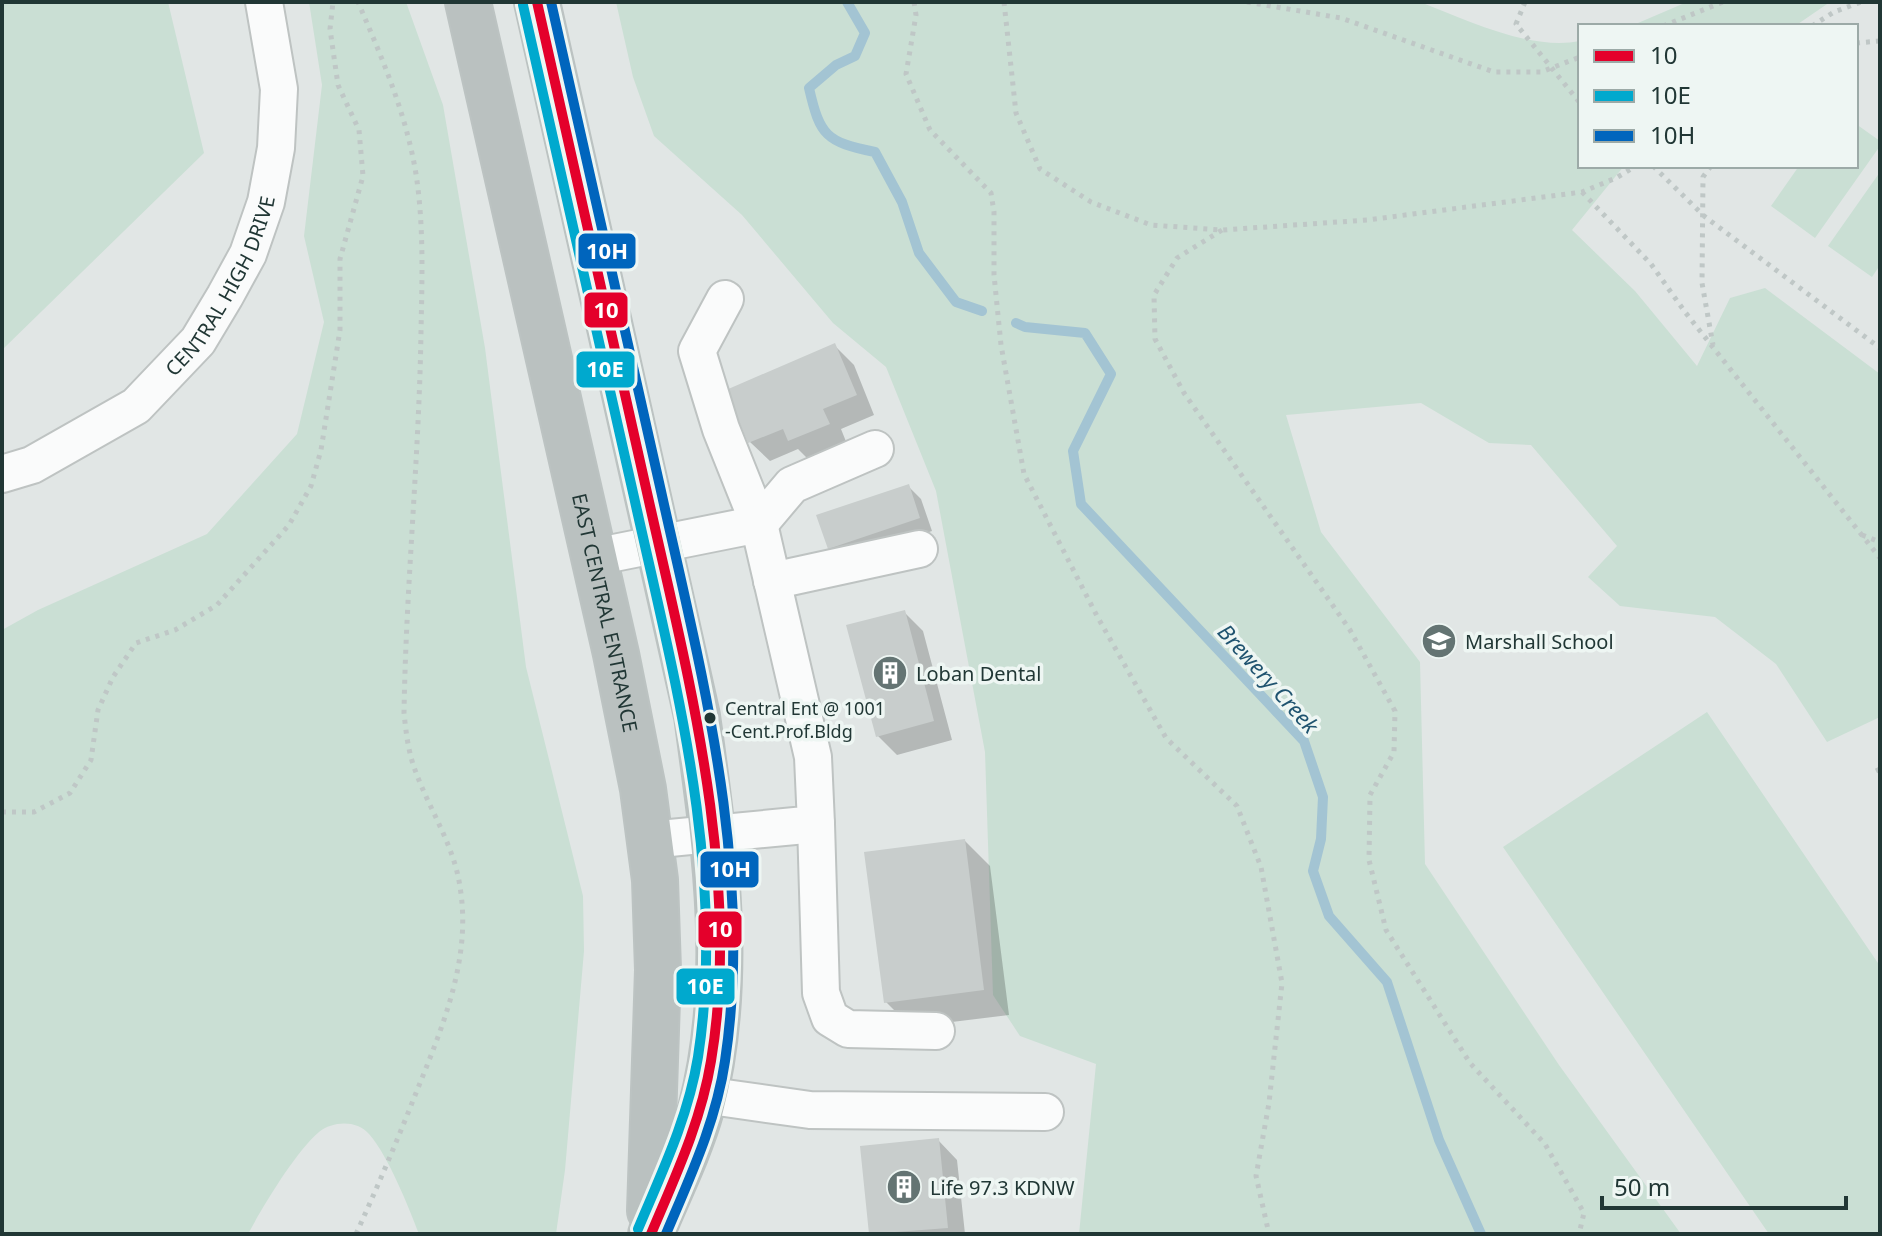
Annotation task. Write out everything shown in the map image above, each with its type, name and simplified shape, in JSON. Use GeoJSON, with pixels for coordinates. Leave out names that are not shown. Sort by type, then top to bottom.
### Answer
{"type":"FeatureCollection","features":[{"type":"Feature","properties":{"kind":"highway","name":"EAST CENTRAL ENTRANCE"},"geometry":{"type":"LineString","coordinates":[[468,2],[594,557],[643,789],[655,880],[658,970],[650,1234]]}},
{"type":"Feature","properties":{"kind":"highway","name":"EAST CENTRAL ENTRANCE"},"geometry":{"type":"LineString","coordinates":[[537,2],[697,716],[713,832],[720,917],[718,1000],[712,1060],[700,1113],[650,1234]]}},
{"type":"Feature","properties":{"kind":"street","name":"CENTRAL HIGH DRIVE"},"geometry":{"type":"LineString","coordinates":[[2,474],[32,465],[136,406],[198,341],[225,296],[248,254],[266,202],[276,148],[279,89],[264,2]]}},
{"type":"Feature","properties":{"kind":"street"},"geometry":{"type":"LineString","coordinates":[[725,299],[697,351],[721,429],[759,524],[813,757],[821,993],[830,1018],[848,1029],[936,1031]]}},
{"type":"Feature","properties":{"kind":"street"},"geometry":{"type":"LineString","coordinates":[[594,557],[759,524],[792,485],[875,449]]}},
{"type":"Feature","properties":{"kind":"street"},"geometry":{"type":"LineString","coordinates":[[772,581],[919,549]]}},
{"type":"Feature","properties":{"kind":"street"},"geometry":{"type":"LineString","coordinates":[[649,840],[816,824]]}},
{"type":"Feature","properties":{"kind":"street"},"geometry":{"type":"LineString","coordinates":[[704,1095],[810,1110],[1045,1112]]}},
{"type":"Feature","properties":{"kind":"path"},"geometry":{"type":"LineString","coordinates":[[2,812],[34,812],[70,793],[91,760],[98,710],[113,677],[136,643],[175,630],[217,605],[289,525],[311,486],[321,450],[340,330],[340,259],[363,176],[359,130],[338,85],[330,29],[333,2]]}},
{"type":"Feature","properties":{"kind":"path"},"geometry":{"type":"LineString","coordinates":[[356,1234],[389,1163],[441,1028],[460,960],[463,908],[454,863],[407,743],[404,713],[419,432],[422,248],[417,186],[407,130],[394,85],[358,2]]}},
{"type":"Feature","properties":{"kind":"path"},"geometry":{"type":"LineString","coordinates":[[914,2],[916,15],[906,74],[930,130],[991,193],[1001,345],[1024,474],[1097,616],[1166,738],[1237,806],[1261,867],[1282,983],[1269,1103],[1256,1176],[1269,1234]]}},
{"type":"Feature","properties":{"kind":"path"},"geometry":{"type":"LineString","coordinates":[[1004,2],[1016,113],[1040,169],[1091,202],[1151,225],[1222,230],[1367,220],[1582,192],[1633,168]]}},
{"type":"Feature","properties":{"kind":"path"},"geometry":{"type":"LineString","coordinates":[[1247,2],[1341,18],[1494,72],[1541,72],[1578,58]]}},
{"type":"Feature","properties":{"kind":"path"},"geometry":{"type":"LineString","coordinates":[[1525,2],[1516,24],[1578,100]]}},
{"type":"Feature","properties":{"kind":"path"},"geometry":{"type":"LineString","coordinates":[[1668,24],[1723,2]]}},
{"type":"Feature","properties":{"kind":"path"},"geometry":{"type":"LineString","coordinates":[[1815,24],[1834,12],[1861,2]]}},
{"type":"Feature","properties":{"kind":"path"},"geometry":{"type":"LineString","coordinates":[[1858,43],[1880,41]]}},
{"type":"Feature","properties":{"kind":"path"},"geometry":{"type":"LineString","coordinates":[[1655,168],[1704,216],[1880,348]]}},
{"type":"Feature","properties":{"kind":"path"},"geometry":{"type":"LineString","coordinates":[[1710,168],[1703,177],[1702,283],[1714,349]]}},
{"type":"Feature","properties":{"kind":"path"},"geometry":{"type":"LineString","coordinates":[[1582,192],[1651,264],[1714,349],[1880,558]]}},
{"type":"Feature","properties":{"kind":"path"},"geometry":{"type":"LineString","coordinates":[[1222,230],[1177,258],[1154,295],[1155,339],[1184,393],[1350,630],[1395,711],[1394,752],[1370,795],[1369,860],[1386,930],[1470,1063],[1545,1144],[1584,1213],[1579,1234]]}},
{"type":"Feature","properties":{"kind":"path"},"geometry":{"type":"LineString","coordinates":[[1862,535],[1880,542]]}},
{"type":"Feature","properties":{"kind":"green space"},"geometry":{"type":"Polygon","coordinates":[[[2,2],[168,2],[204,153],[2,350],[2,2]]]}},
{"type":"Feature","properties":{"kind":"green space"},"geometry":{"type":"Polygon","coordinates":[[[309,2],[406,2],[443,105],[485,348],[526,667],[583,896],[584,951],[565,1170],[556,1234],[419,1234],[384,1155],[364,1129],[345,1124],[325,1128],[300,1152],[248,1234],[2,1234],[2,630],[38,610],[207,534],[297,434],[324,322],[304,236],[322,85],[309,2]]]}},
{"type":"Feature","properties":{"kind":"green space","name":"Marshall School"},"geometry":{"type":"Polygon","coordinates":[[[616,2],[1420,2],[1520,38],[1541,42],[1578,41],[1578,168],[1622,168],[1572,230],[1635,291],[1697,366],[1730,298],[1765,288],[1880,374],[1880,717],[1827,742],[1776,664],[1715,617],[1620,606],[1588,577],[1617,546],[1531,445],[1489,443],[1421,403],[1286,415],[1321,532],[1420,662],[1425,864],[1559,1065],[1681,1234],[1079,1234],[1096,1064],[1020,1036],[993,995],[985,752],[936,491],[886,367],[833,323],[742,215],[654,136],[633,77],[616,2]]]}},
{"type":"Feature","properties":{"kind":"green space"},"geometry":{"type":"Polygon","coordinates":[[[1687,2],[1830,2],[1798,24],[1636,24],[1687,2]]]}},
{"type":"Feature","properties":{"kind":"green space"},"geometry":{"type":"Polygon","coordinates":[[[1858,125],[1880,141],[1880,146],[1815,238],[1771,206],[1798,168],[1858,168],[1858,125]]]}},
{"type":"Feature","properties":{"kind":"green space"},"geometry":{"type":"Polygon","coordinates":[[[1880,172],[1880,265],[1872,277],[1828,246],[1880,172]]]}},
{"type":"Feature","properties":{"kind":"green space"},"geometry":{"type":"Polygon","coordinates":[[[1707,712],[1880,966],[1880,1234],[1769,1234],[1503,847],[1707,712]]]}},
{"type":"Feature","properties":{"kind":"building"},"geometry":{"type":"Polygon","coordinates":[[[835,343],[857,395],[823,409],[830,424],[788,441],[783,429],[748,443],[726,390],[835,343]]]}},
{"type":"Feature","properties":{"kind":"building"},"geometry":{"type":"Polygon","coordinates":[[[909,484],[920,518],[828,549],[816,515],[909,484]]]}},
{"type":"Feature","properties":{"kind":"building","name":"Loban Dental"},"geometry":{"type":"Polygon","coordinates":[[[905,610],[934,721],[876,737],[846,625],[905,610]]]}},
{"type":"Feature","properties":{"kind":"building"},"geometry":{"type":"Polygon","coordinates":[[[965,839],[984,990],[884,1003],[864,852],[965,839]]]}},
{"type":"Feature","properties":{"kind":"building","name":"Life 97.3 KDNW"},"geometry":{"type":"Polygon","coordinates":[[[939,1138],[948,1228],[869,1234],[860,1146],[939,1138]]]}},
{"type":"Feature","properties":{"kind":"waterway","name":"Brewery Creek"},"geometry":{"type":"LineString","coordinates":[[847,2],[865,33],[855,56],[836,65],[809,88],[817,117],[835,140],[875,152],[902,202],[919,253],[956,302],[982,311]]}},
{"type":"Feature","properties":{"kind":"waterway","name":"Brewery Creek"},"geometry":{"type":"LineString","coordinates":[[1016,323],[1025,327],[1085,333],[1111,374],[1073,451],[1081,504],[1304,741],[1323,797],[1321,839],[1313,871],[1329,916],[1387,982],[1439,1140],[1481,1234]]}},
{"type":"Feature","properties":{"kind":"transit line","name":"10"},"geometry":{"type":"LineString","coordinates":[[537,2],[694,706],[715,849],[720,920],[719,991],[711,1061],[694,1128],[651,1234]]}},
{"type":"Feature","properties":{"kind":"transit line","name":"10H"},"geometry":{"type":"LineString","coordinates":[[551,2],[707,702],[728,845],[733,917],[732,989],[725,1061],[709,1128],[666,1234]]}},
{"type":"Feature","properties":{"kind":"transit line","name":"10E"},"geometry":{"type":"LineString","coordinates":[[523,5],[665,634],[692,774],[701,845],[706,916],[705,986],[698,1057],[681,1123],[638,1229]]}},
{"type":"Feature","properties":{"kind":"place","name":"Marshall School"},"geometry":{"type":"Point","coordinates":[1439,641]}},
{"type":"Feature","properties":{"kind":"place","name":"Loban Dental"},"geometry":{"type":"Point","coordinates":[890,673]}},
{"type":"Feature","properties":{"kind":"place","name":"Central Ent @ 1001 -Cent.Prof.Bldg"},"geometry":{"type":"Point","coordinates":[710,718]}},
{"type":"Feature","properties":{"kind":"place","name":"Life 97.3 KDNW"},"geometry":{"type":"Point","coordinates":[904,1187]}}]}
